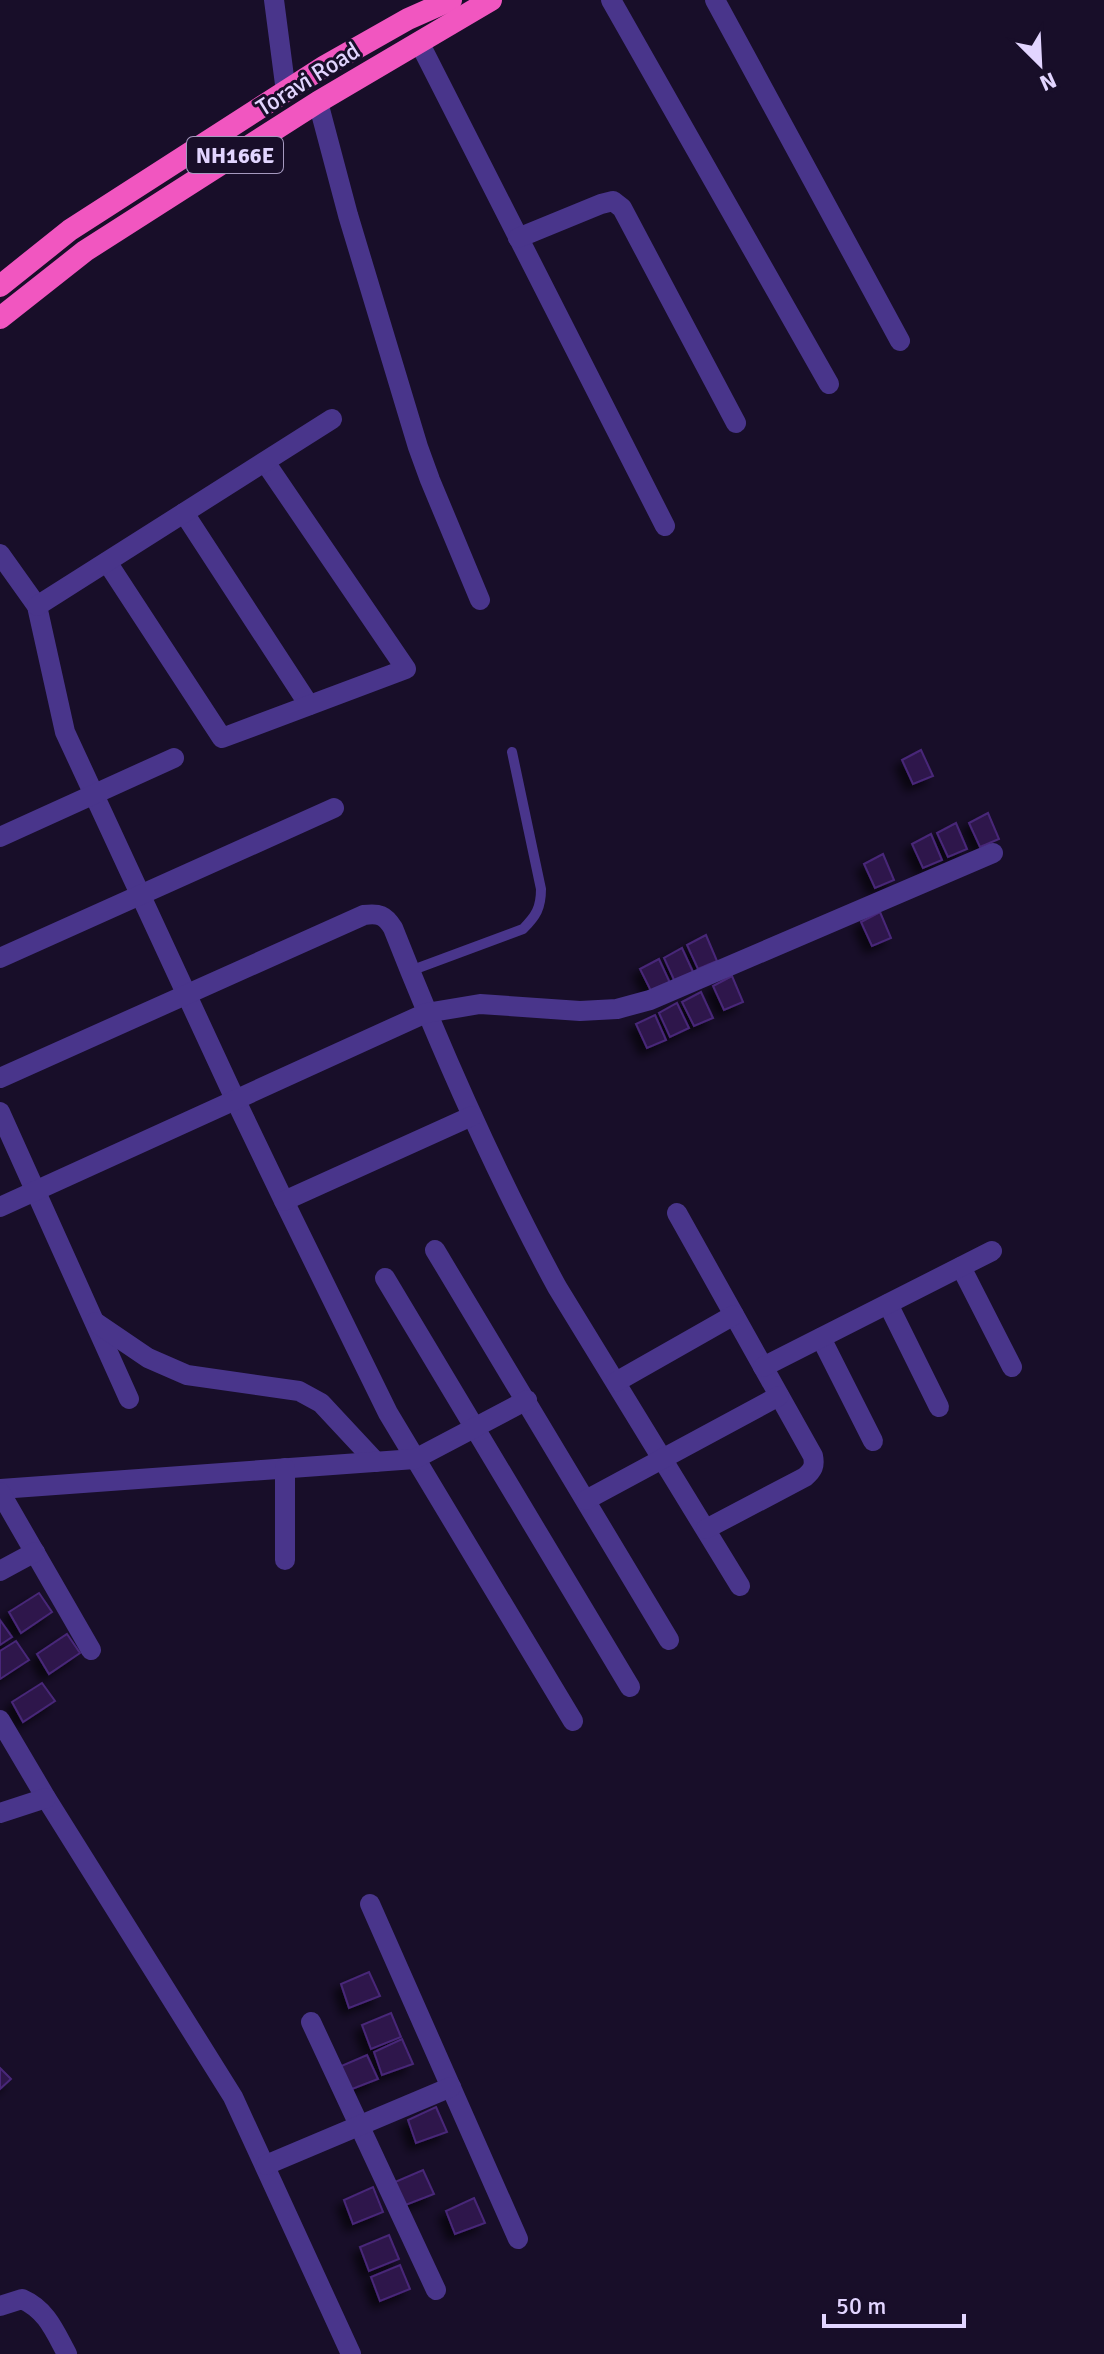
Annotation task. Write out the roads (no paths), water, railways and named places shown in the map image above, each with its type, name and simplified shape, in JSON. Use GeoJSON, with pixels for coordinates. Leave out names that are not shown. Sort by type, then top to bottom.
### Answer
{"type":"FeatureCollection","features":[{"type":"Feature","properties":{"kind":"highway","name":"Toravi Road"},"geometry":{"type":"LineString","coordinates":[[0,286],[70,230],[325,66],[408,19],[451,0]]}},
{"type":"Feature","properties":{"kind":"highway","name":"Toravi Road"},"geometry":{"type":"LineString","coordinates":[[0,318],[85,251],[318,102],[486,3]]}},
{"type":"Feature","properties":{"kind":"street"},"geometry":{"type":"LineString","coordinates":[[274,0],[286,92]]}},
{"type":"Feature","properties":{"kind":"street"},"geometry":{"type":"LineString","coordinates":[[611,0],[829,384]]}},
{"type":"Feature","properties":{"kind":"street"},"geometry":{"type":"LineString","coordinates":[[715,0],[900,341]]}},
{"type":"Feature","properties":{"kind":"street"},"geometry":{"type":"LineString","coordinates":[[419,42],[665,526]]}},
{"type":"Feature","properties":{"kind":"street"},"geometry":{"type":"LineString","coordinates":[[318,102],[348,215],[418,447],[480,600]]}},
{"type":"Feature","properties":{"kind":"street"},"geometry":{"type":"LineString","coordinates":[[518,238],[601,204],[613,201],[622,208],[736,423]]}},
{"type":"Feature","properties":{"kind":"street"},"geometry":{"type":"LineString","coordinates":[[37,606],[332,419]]}},
{"type":"Feature","properties":{"kind":"street"},"geometry":{"type":"LineString","coordinates":[[107,562],[222,738],[406,669],[265,462]]}},
{"type":"Feature","properties":{"kind":"street"},"geometry":{"type":"LineString","coordinates":[[184,513],[309,705]]}},
{"type":"Feature","properties":{"kind":"street"},"geometry":{"type":"LineString","coordinates":[[0,554],[37,606],[65,732],[235,1099],[388,1413],[573,1721]]}},
{"type":"Feature","properties":{"kind":"street"},"geometry":{"type":"LineString","coordinates":[[0,837],[174,758]]}},
{"type":"Feature","properties":{"kind":"street"},"geometry":{"type":"LineString","coordinates":[[0,958],[334,808]]}},
{"type":"Feature","properties":{"kind":"street"},"geometry":{"type":"LineString","coordinates":[[0,1207],[426,1013],[480,1004],[580,1011],[617,1009],[650,1000],[993,853]]}},
{"type":"Feature","properties":{"kind":"street"},"geometry":{"type":"LineString","coordinates":[[0,1078],[364,915],[376,914],[386,918],[393,928],[426,1013],[472,1116],[542,1259],[740,1586]]}},
{"type":"Feature","properties":{"kind":"street"},"geometry":{"type":"LineString","coordinates":[[0,1112],[129,1399]]}},
{"type":"Feature","properties":{"kind":"street"},"geometry":{"type":"LineString","coordinates":[[284,1201],[472,1116]]}},
{"type":"Feature","properties":{"kind":"street"},"geometry":{"type":"LineString","coordinates":[[677,1213],[813,1456],[814,1464],[812,1471],[706,1529]]}},
{"type":"Feature","properties":{"kind":"street"},"geometry":{"type":"LineString","coordinates":[[435,1250],[669,1640]]}},
{"type":"Feature","properties":{"kind":"street"},"geometry":{"type":"LineString","coordinates":[[763,1367],[992,1251]]}},
{"type":"Feature","properties":{"kind":"street"},"geometry":{"type":"LineString","coordinates":[[961,1267],[1012,1367]]}},
{"type":"Feature","properties":{"kind":"street"},"geometry":{"type":"LineString","coordinates":[[385,1278],[630,1687]]}},
{"type":"Feature","properties":{"kind":"street"},"geometry":{"type":"LineString","coordinates":[[888,1304],[939,1407]]}},
{"type":"Feature","properties":{"kind":"street"},"geometry":{"type":"LineString","coordinates":[[616,1382],[734,1315]]}},
{"type":"Feature","properties":{"kind":"street"},"geometry":{"type":"LineString","coordinates":[[95,1322],[148,1358],[187,1375],[299,1391],[321,1403],[376,1462]]}},
{"type":"Feature","properties":{"kind":"street"},"geometry":{"type":"LineString","coordinates":[[821,1338],[873,1441]]}},
{"type":"Feature","properties":{"kind":"street"},"geometry":{"type":"LineString","coordinates":[[586,1500],[779,1396]]}},
{"type":"Feature","properties":{"kind":"street"},"geometry":{"type":"LineString","coordinates":[[91,1650],[0,1490],[415,1459],[527,1400]]}},
{"type":"Feature","properties":{"kind":"street"},"geometry":{"type":"LineString","coordinates":[[285,1468],[285,1560]]}},
{"type":"Feature","properties":{"kind":"street"},"geometry":{"type":"LineString","coordinates":[[0,1571],[35,1552]]}},
{"type":"Feature","properties":{"kind":"street"},"geometry":{"type":"LineString","coordinates":[[0,1720],[233,2097],[351,2354]]}},
{"type":"Feature","properties":{"kind":"street"},"geometry":{"type":"LineString","coordinates":[[0,1813],[46,1798]]}},
{"type":"Feature","properties":{"kind":"street"},"geometry":{"type":"LineString","coordinates":[[370,1904],[518,2239]]}},
{"type":"Feature","properties":{"kind":"street"},"geometry":{"type":"LineString","coordinates":[[311,2022],[436,2290]]}},
{"type":"Feature","properties":{"kind":"street"},"geometry":{"type":"LineString","coordinates":[[266,2165],[451,2087]]}},
{"type":"Feature","properties":{"kind":"street"},"geometry":{"type":"LineString","coordinates":[[0,2306],[22,2299],[36,2305],[48,2319],[67,2354]]}},
{"type":"Feature","properties":{"kind":"lane"},"geometry":{"type":"LineString","coordinates":[[410,971],[523,929],[541,905],[541,889],[512,752]]}}]}
